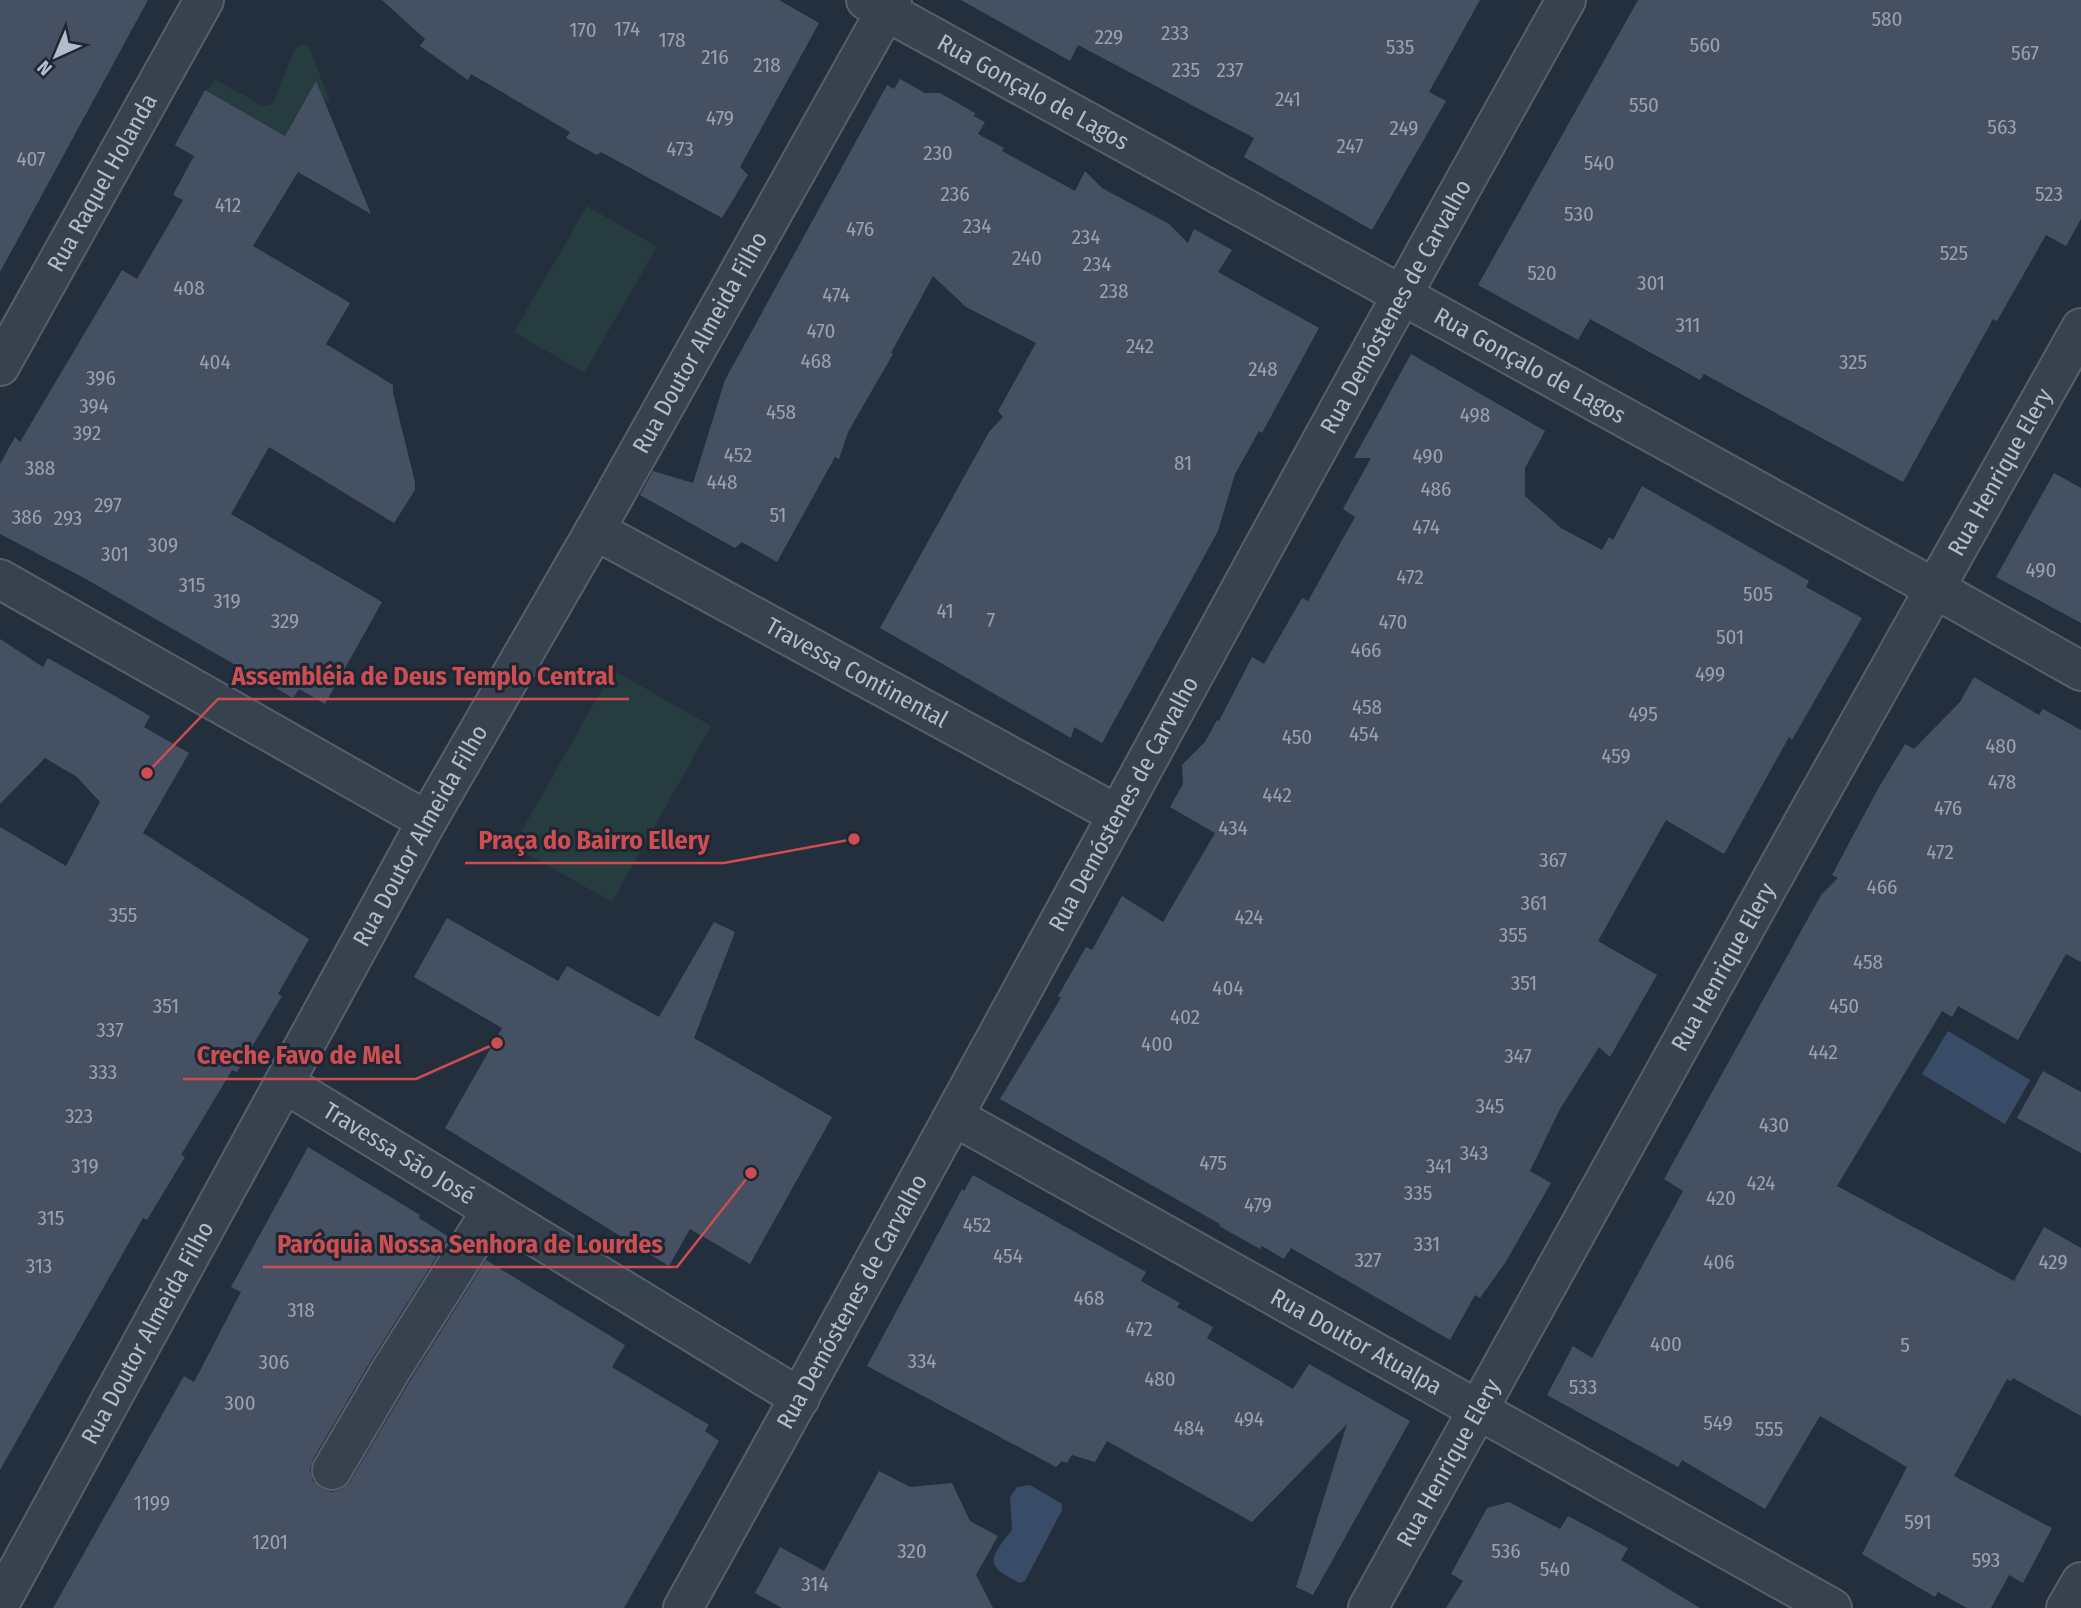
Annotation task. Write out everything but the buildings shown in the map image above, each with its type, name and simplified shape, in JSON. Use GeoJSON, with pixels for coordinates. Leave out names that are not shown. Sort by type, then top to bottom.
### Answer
{"type":"FeatureCollection","features":[{"type":"Feature","properties":{"kind":"street","name":"Rua Raquel Holanda"},"geometry":{"type":"LineString","coordinates":[[0,366],[204,0]]}},
{"type":"Feature","properties":{"kind":"street","name":"Rua Demóstenes de Carvalho"},"geometry":{"type":"LineString","coordinates":[[683,1608],[955,1117],[1400,295],[1566,0]]}},
{"type":"Feature","properties":{"kind":"street","name":"Rua Gonçalo de Lagos"},"geometry":{"type":"LineString","coordinates":[[881,4],[1400,295],[1934,587],[2081,671]]}},
{"type":"Feature","properties":{"kind":"street","name":"Rua Doutor Almeida Filho"},"geometry":{"type":"LineString","coordinates":[[0,1603],[427,821],[595,530],[881,4]]}},
{"type":"Feature","properties":{"kind":"street","name":"Rua Henrique Elery"},"geometry":{"type":"LineString","coordinates":[[1368,1608],[1934,587],[2081,328]]}},
{"type":"Feature","properties":{"kind":"street","name":"Travessa Continental"},"geometry":{"type":"LineString","coordinates":[[595,530],[1118,815]]}},
{"type":"Feature","properties":{"kind":"street"},"geometry":{"type":"LineString","coordinates":[[0,579],[427,821]]}},
{"type":"Feature","properties":{"kind":"street","name":"Travessa São José"},"geometry":{"type":"LineString","coordinates":[[284,1083],[800,1398]]}},
{"type":"Feature","properties":{"kind":"street","name":"Rua Doutor Atualpa"},"geometry":{"type":"LineString","coordinates":[[955,1117],[1832,1608]]}},
{"type":"Feature","properties":{"kind":"street"},"geometry":{"type":"LineString","coordinates":[[332,1470],[391,1370],[492,1210]]}},
{"type":"Feature","properties":{"kind":"street"},"geometry":{"type":"LineString","coordinates":[[2066,1608],[2081,1582]]}},
{"type":"Feature","properties":{"kind":"green space"},"geometry":{"type":"Polygon","coordinates":[[[308,45],[331,104],[309,93],[285,136],[207,91],[215,79],[261,105],[268,106],[273,102],[295,48],[308,45]]]}},
{"type":"Feature","properties":{"kind":"green space"},"geometry":{"type":"Polygon","coordinates":[[[587,206],[657,247],[584,373],[514,332],[587,206]]]}},
{"type":"Feature","properties":{"kind":"green space"},"geometry":{"type":"Polygon","coordinates":[[[613,670],[711,726],[612,902],[513,846],[613,670]]]}},
{"type":"Feature","properties":{"kind":"water"},"geometry":{"type":"Polygon","coordinates":[[[1948,1031],[2030,1080],[2005,1124],[1922,1074],[1948,1031]]]}},
{"type":"Feature","properties":{"kind":"water"},"geometry":{"type":"Polygon","coordinates":[[[1030,1485],[1062,1504],[1062,1510],[1025,1581],[1020,1583],[1000,1571],[993,1560],[1012,1530],[1010,1497],[1017,1487],[1030,1485]]]}},
{"type":"Feature","properties":{"kind":"place","name":"Assembléia de Deus Templo Central"},"geometry":{"type":"Point","coordinates":[147,773]}},
{"type":"Feature","properties":{"kind":"place","name":"Praça do Bairro Ellery"},"geometry":{"type":"Point","coordinates":[854,839]}},
{"type":"Feature","properties":{"kind":"place","name":"Creche Favo de Mel"},"geometry":{"type":"Point","coordinates":[497,1043]}},
{"type":"Feature","properties":{"kind":"place","name":"Paróquia Nossa Senhora de Lourdes"},"geometry":{"type":"Point","coordinates":[751,1173]}}]}
